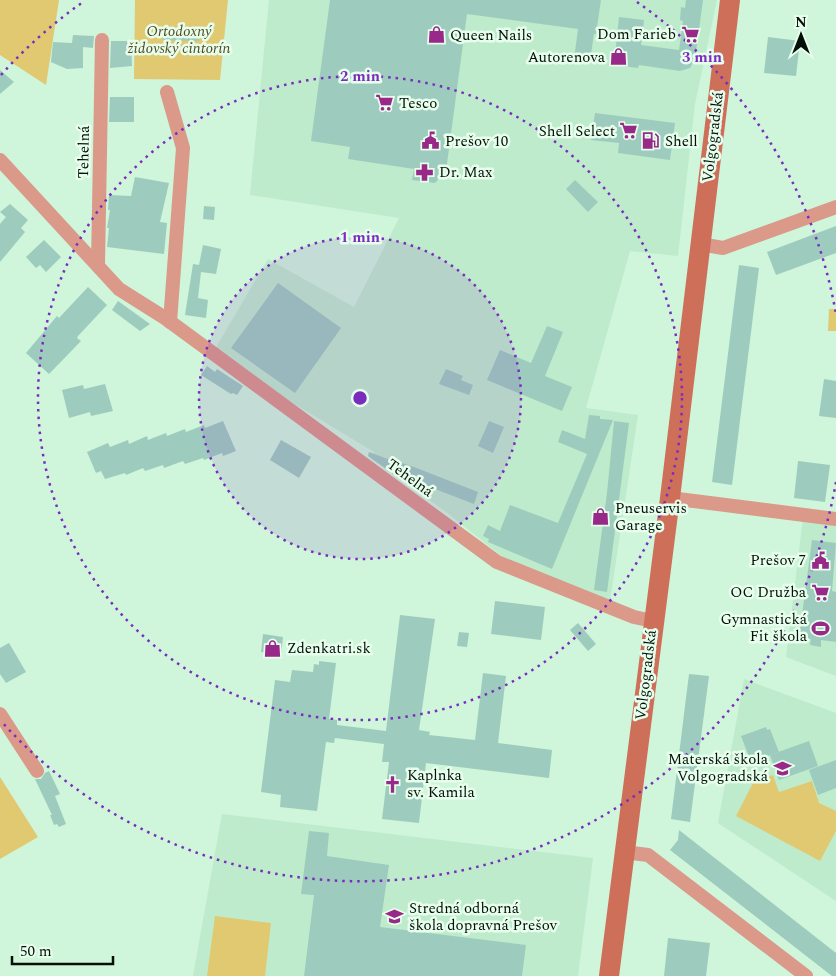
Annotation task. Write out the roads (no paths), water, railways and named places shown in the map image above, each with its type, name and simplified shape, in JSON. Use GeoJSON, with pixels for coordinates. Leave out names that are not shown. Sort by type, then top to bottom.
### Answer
{"type":"FeatureCollection","features":[{"type":"Feature","properties":{"kind":"street","name":"Volgogradská"},"geometry":{"type":"LineString","coordinates":[[609,976],[670,498],[730,0]]}},
{"type":"Feature","properties":{"kind":"street","name":"Tehelná"},"geometry":{"type":"LineString","coordinates":[[98,264],[102,40]]}},
{"type":"Feature","properties":{"kind":"street"},"geometry":{"type":"LineString","coordinates":[[167,92],[182,148],[170,322]]}},
{"type":"Feature","properties":{"kind":"street","name":"Tehelná"},"geometry":{"type":"LineString","coordinates":[[0,160],[120,289],[170,322],[497,562],[634,617],[653,621]]}},
{"type":"Feature","properties":{"kind":"street"},"geometry":{"type":"LineString","coordinates":[[700,244],[723,248],[836,207]]}},
{"type":"Feature","properties":{"kind":"street"},"geometry":{"type":"LineString","coordinates":[[670,498],[836,518]]}},
{"type":"Feature","properties":{"kind":"street"},"geometry":{"type":"LineString","coordinates":[[0,714],[37,771]]}},
{"type":"Feature","properties":{"kind":"street"},"geometry":{"type":"LineString","coordinates":[[624,852],[648,855],[806,976]]}},
{"type":"Feature","properties":{"kind":"place","name":"Dom Farieb"},"geometry":{"type":"Point","coordinates":[690,34]}},
{"type":"Feature","properties":{"kind":"place","name":"Queen Nails"},"geometry":{"type":"Point","coordinates":[436,35]}},
{"type":"Feature","properties":{"kind":"place","name":"Autorenova"},"geometry":{"type":"Point","coordinates":[619,57]}},
{"type":"Feature","properties":{"kind":"place","name":"Tesco"},"geometry":{"type":"Point","coordinates":[385,103]}},
{"type":"Feature","properties":{"kind":"place","name":"Shell Select"},"geometry":{"type":"Point","coordinates":[629,131]}},
{"type":"Feature","properties":{"kind":"place","name":"Prešov 10"},"geometry":{"type":"Point","coordinates":[431,141]}},
{"type":"Feature","properties":{"kind":"place","name":"Shell"},"geometry":{"type":"Point","coordinates":[651,141]}},
{"type":"Feature","properties":{"kind":"place","name":"Dr. Max"},"geometry":{"type":"Point","coordinates":[425,172]}},
{"type":"Feature","properties":{"kind":"place","name":"Pneuservis Garage"},"geometry":{"type":"Point","coordinates":[601,517]}},
{"type":"Feature","properties":{"kind":"place","name":"Prešov 7"},"geometry":{"type":"Point","coordinates":[820,560]}},
{"type":"Feature","properties":{"kind":"place","name":"OC Družba"},"geometry":{"type":"Point","coordinates":[820,592]}},
{"type":"Feature","properties":{"kind":"place","name":"Gymnastická Fit škola"},"geometry":{"type":"Point","coordinates":[821,628]}},
{"type":"Feature","properties":{"kind":"place","name":"Zdenkatri.sk"},"geometry":{"type":"Point","coordinates":[273,648]}},
{"type":"Feature","properties":{"kind":"place","name":"Materská škola Volgogradská"},"geometry":{"type":"Point","coordinates":[782,768]}},
{"type":"Feature","properties":{"kind":"place","name":"Kaplnka sv. Kamila"},"geometry":{"type":"Point","coordinates":[393,784]}},
{"type":"Feature","properties":{"kind":"place","name":"Stredná odborná škola dopravná Prešov"},"geometry":{"type":"Point","coordinates":[395,917]}},
{"type":"Feature","properties":{"kind":"park label","name":"Ortodoxný židovský cintorín"},"geometry":{"type":"Point","coordinates":[179,40]}}]}
